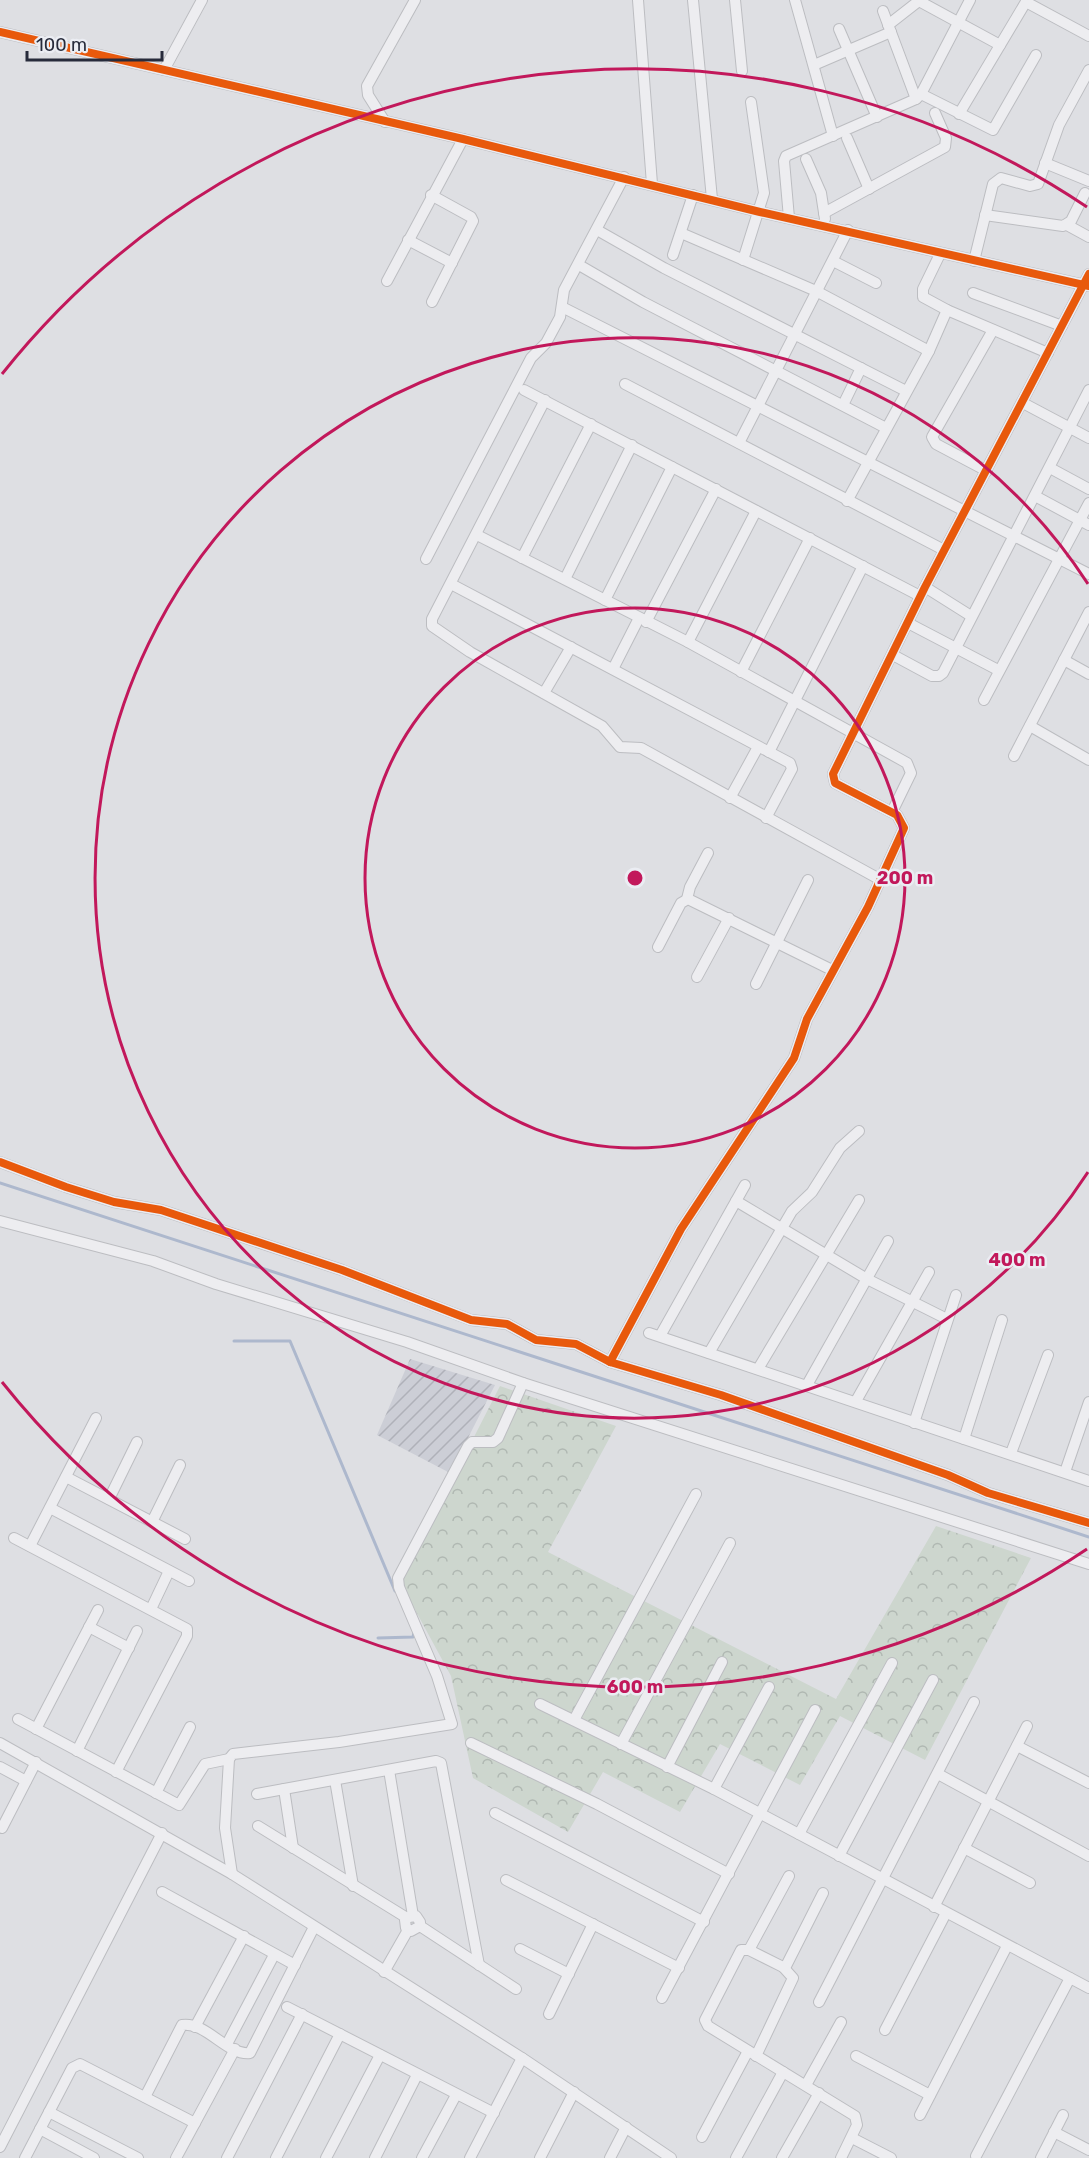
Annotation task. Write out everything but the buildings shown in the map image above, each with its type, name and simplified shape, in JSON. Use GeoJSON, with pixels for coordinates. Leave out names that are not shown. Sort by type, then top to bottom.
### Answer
{"type":"FeatureCollection","features":[{"type":"Feature","properties":{"kind":"street"},"geometry":{"type":"LineString","coordinates":[[164,70],[202,0]]}},
{"type":"Feature","properties":{"kind":"street"},"geometry":{"type":"LineString","coordinates":[[385,122],[368,95],[368,86],[415,0]]}},
{"type":"Feature","properties":{"kind":"street"},"geometry":{"type":"LineString","coordinates":[[638,0],[652,184]]}},
{"type":"Feature","properties":{"kind":"street"},"geometry":{"type":"LineString","coordinates":[[693,0],[712,200]]}},
{"type":"Feature","properties":{"kind":"street"},"geometry":{"type":"LineString","coordinates":[[735,0],[742,71]]}},
{"type":"Feature","properties":{"kind":"street"},"geometry":{"type":"LineString","coordinates":[[795,0],[833,136]]}},
{"type":"Feature","properties":{"kind":"street"},"geometry":{"type":"LineString","coordinates":[[789,218],[785,158],[919,97],[970,0]]}},
{"type":"Feature","properties":{"kind":"street"},"geometry":{"type":"LineString","coordinates":[[814,65],[890,29],[919,1],[1000,45]]}},
{"type":"Feature","properties":{"kind":"street"},"geometry":{"type":"LineString","coordinates":[[959,114],[1026,1],[1089,36]]}},
{"type":"Feature","properties":{"kind":"street"},"geometry":{"type":"LineString","coordinates":[[883,11],[919,97],[990,129],[995,128],[1036,55]]}},
{"type":"Feature","properties":{"kind":"street"},"geometry":{"type":"LineString","coordinates":[[840,29],[877,117]]}},
{"type":"Feature","properties":{"kind":"street"},"geometry":{"type":"LineString","coordinates":[[0,32],[624,177],[760,212],[848,230],[940,254],[1086,285]]}},
{"type":"Feature","properties":{"kind":"street"},"geometry":{"type":"LineString","coordinates":[[974,261],[995,181],[1001,178],[1035,186],[1040,182],[1059,125],[1089,70]]}},
{"type":"Feature","properties":{"kind":"street"},"geometry":{"type":"LineString","coordinates":[[743,260],[760,212],[764,193],[751,102]]}},
{"type":"Feature","properties":{"kind":"street"},"geometry":{"type":"LineString","coordinates":[[824,213],[945,147],[946,138],[935,112]]}},
{"type":"Feature","properties":{"kind":"street"},"geometry":{"type":"LineString","coordinates":[[847,138],[869,189]]}},
{"type":"Feature","properties":{"kind":"street"},"geometry":{"type":"LineString","coordinates":[[387,281],[463,139]]}},
{"type":"Feature","properties":{"kind":"street"},"geometry":{"type":"LineString","coordinates":[[806,159],[821,193],[826,225]]}},
{"type":"Feature","properties":{"kind":"street"},"geometry":{"type":"LineString","coordinates":[[1045,163],[1089,181]]}},
{"type":"Feature","properties":{"kind":"street"},"geometry":{"type":"LineString","coordinates":[[426,559],[531,358],[548,340],[562,314],[563,293],[624,177]]}},
{"type":"Feature","properties":{"kind":"street"},"geometry":{"type":"LineString","coordinates":[[1067,225],[1085,193]]}},
{"type":"Feature","properties":{"kind":"street"},"geometry":{"type":"LineString","coordinates":[[431,195],[473,219],[432,302]]}},
{"type":"Feature","properties":{"kind":"street"},"geometry":{"type":"LineString","coordinates":[[673,255],[693,195]]}},
{"type":"Feature","properties":{"kind":"street"},"geometry":{"type":"LineString","coordinates":[[985,214],[1067,225],[1089,237]]}},
{"type":"Feature","properties":{"kind":"street"},"geometry":{"type":"LineString","coordinates":[[597,230],[906,392]]}},
{"type":"Feature","properties":{"kind":"street"},"geometry":{"type":"LineString","coordinates":[[739,443],[848,230]]}},
{"type":"Feature","properties":{"kind":"street"},"geometry":{"type":"LineString","coordinates":[[681,233],[816,291],[928,351]]}},
{"type":"Feature","properties":{"kind":"street"},"geometry":{"type":"LineString","coordinates":[[408,240],[452,263]]}},
{"type":"Feature","properties":{"kind":"street"},"geometry":{"type":"LineString","coordinates":[[940,254],[922,295],[947,310],[1048,353]]}},
{"type":"Feature","properties":{"kind":"street"},"geometry":{"type":"LineString","coordinates":[[832,261],[876,283]]}},
{"type":"Feature","properties":{"kind":"street"},"geometry":{"type":"LineString","coordinates":[[579,265],[643,302],[886,428]]}},
{"type":"Feature","properties":{"kind":"street"},"geometry":{"type":"LineString","coordinates":[[610,1362],[681,1229],[794,1058],[804,1027],[881,880],[904,828],[902,820],[892,812],[833,780],[833,774],[922,592],[1062,326],[1086,285],[1089,274]]}},
{"type":"Feature","properties":{"kind":"street"},"geometry":{"type":"LineString","coordinates":[[973,293],[1062,326]]}},
{"type":"Feature","properties":{"kind":"street"},"geometry":{"type":"LineString","coordinates":[[562,307],[866,464],[1089,574]]}},
{"type":"Feature","properties":{"kind":"street"},"geometry":{"type":"LineString","coordinates":[[847,501],[928,351],[947,310]]}},
{"type":"Feature","properties":{"kind":"street"},"geometry":{"type":"LineString","coordinates":[[987,471],[936,444],[932,438],[993,330]]}},
{"type":"Feature","properties":{"kind":"street"},"geometry":{"type":"LineString","coordinates":[[843,405],[861,368]]}},
{"type":"Feature","properties":{"kind":"street"},"geometry":{"type":"LineString","coordinates":[[625,384],[944,550]]}},
{"type":"Feature","properties":{"kind":"street"},"geometry":{"type":"LineString","coordinates":[[524,390],[863,566],[971,616]]}},
{"type":"Feature","properties":{"kind":"street"},"geometry":{"type":"LineString","coordinates":[[893,655],[937,676],[943,673],[1089,390]]}},
{"type":"Feature","properties":{"kind":"street"},"geometry":{"type":"LineString","coordinates":[[545,400],[432,619],[432,626],[470,652],[602,726],[620,747],[641,748],[881,880]]}},
{"type":"Feature","properties":{"kind":"street"},"geometry":{"type":"LineString","coordinates":[[1023,403],[1089,438]]}},
{"type":"Feature","properties":{"kind":"street"},"geometry":{"type":"LineString","coordinates":[[522,558],[591,424]]}},
{"type":"Feature","properties":{"kind":"street"},"geometry":{"type":"LineString","coordinates":[[565,579],[633,445]]}},
{"type":"Feature","properties":{"kind":"street"},"geometry":{"type":"LineString","coordinates":[[605,600],[672,467]]}},
{"type":"Feature","properties":{"kind":"street"},"geometry":{"type":"LineString","coordinates":[[1050,468],[1089,489]]}},
{"type":"Feature","properties":{"kind":"street"},"geometry":{"type":"LineString","coordinates":[[613,669],[716,489]]}},
{"type":"Feature","properties":{"kind":"street"},"geometry":{"type":"LineString","coordinates":[[1035,496],[1084,523]]}},
{"type":"Feature","properties":{"kind":"street"},"geometry":{"type":"LineString","coordinates":[[984,700],[1058,559],[1084,523],[1089,503]]}},
{"type":"Feature","properties":{"kind":"street"},"geometry":{"type":"LineString","coordinates":[[688,642],[756,511]]}},
{"type":"Feature","properties":{"kind":"street"},"geometry":{"type":"LineString","coordinates":[[477,535],[688,642],[853,732],[910,766],[911,773],[892,812]]}},
{"type":"Feature","properties":{"kind":"street"},"geometry":{"type":"LineString","coordinates":[[741,672],[810,538]]}},
{"type":"Feature","properties":{"kind":"street"},"geometry":{"type":"LineString","coordinates":[[730,798],[794,700],[863,566]]}},
{"type":"Feature","properties":{"kind":"street"},"geometry":{"type":"LineString","coordinates":[[451,584],[764,749],[793,767],[766,818]]}},
{"type":"Feature","properties":{"kind":"street"},"geometry":{"type":"LineString","coordinates":[[1014,756],[1087,619]]}},
{"type":"Feature","properties":{"kind":"street"},"geometry":{"type":"LineString","coordinates":[[908,623],[998,670]]}},
{"type":"Feature","properties":{"kind":"street"},"geometry":{"type":"LineString","coordinates":[[544,693],[571,647]]}},
{"type":"Feature","properties":{"kind":"street"},"geometry":{"type":"LineString","coordinates":[[1064,660],[1089,674]]}},
{"type":"Feature","properties":{"kind":"street"},"geometry":{"type":"LineString","coordinates":[[1030,726],[1089,760]]}},
{"type":"Feature","properties":{"kind":"street"},"geometry":{"type":"LineString","coordinates":[[658,947],[681,903],[687,899],[690,887],[708,853]]}},
{"type":"Feature","properties":{"kind":"street"},"geometry":{"type":"LineString","coordinates":[[756,984],[808,880]]}},
{"type":"Feature","properties":{"kind":"street"},"geometry":{"type":"LineString","coordinates":[[687,899],[832,970]]}},
{"type":"Feature","properties":{"kind":"street"},"geometry":{"type":"LineString","coordinates":[[697,977],[729,918]]}},
{"type":"Feature","properties":{"kind":"street"},"geometry":{"type":"LineString","coordinates":[[709,1353],[792,1211],[812,1192],[840,1148],[859,1131]]}},
{"type":"Feature","properties":{"kind":"street"},"geometry":{"type":"LineString","coordinates":[[0,1162],[66,1188],[114,1202],[160,1210],[342,1270],[471,1320],[507,1324],[536,1340],[576,1344],[610,1362],[721,1395],[948,1474],[988,1493],[1089,1523]]}},
{"type":"Feature","properties":{"kind":"street"},"geometry":{"type":"LineString","coordinates":[[660,1336],[745,1185]]}},
{"type":"Feature","properties":{"kind":"street"},"geometry":{"type":"LineString","coordinates":[[758,1369],[859,1200]]}},
{"type":"Feature","properties":{"kind":"street"},"geometry":{"type":"LineString","coordinates":[[736,1201],[867,1279],[947,1319]]}},
{"type":"Feature","properties":{"kind":"street"},"geometry":{"type":"LineString","coordinates":[[0,1221],[153,1261],[216,1284],[407,1342],[523,1383],[1089,1564]]}},
{"type":"Feature","properties":{"kind":"street"},"geometry":{"type":"LineString","coordinates":[[807,1385],[888,1241]]}},
{"type":"Feature","properties":{"kind":"street"},"geometry":{"type":"LineString","coordinates":[[856,1401],[929,1272]]}},
{"type":"Feature","properties":{"kind":"street"},"geometry":{"type":"LineString","coordinates":[[914,1423],[956,1294]]}},
{"type":"Feature","properties":{"kind":"street"},"geometry":{"type":"LineString","coordinates":[[964,1439],[1002,1320]]}},
{"type":"Feature","properties":{"kind":"street"},"geometry":{"type":"LineString","coordinates":[[649,1333],[1089,1481]]}},
{"type":"Feature","properties":{"kind":"street"},"geometry":{"type":"LineString","coordinates":[[1011,1453],[1048,1355]]}},
{"type":"Feature","properties":{"kind":"street"},"geometry":{"type":"LineString","coordinates":[[18,1719],[175,1804],[181,1804],[204,1764],[229,1759],[236,1753],[339,1742],[452,1724],[437,1676],[399,1587],[398,1578],[468,1446],[472,1442],[493,1442],[498,1438],[523,1383]]}},
{"type":"Feature","properties":{"kind":"street"},"geometry":{"type":"LineString","coordinates":[[1065,1472],[1089,1402]]}},
{"type":"Feature","properties":{"kind":"street"},"geometry":{"type":"LineString","coordinates":[[30,1546],[96,1418]]}},
{"type":"Feature","properties":{"kind":"street"},"geometry":{"type":"LineString","coordinates":[[109,1499],[137,1442]]}},
{"type":"Feature","properties":{"kind":"street"},"geometry":{"type":"LineString","coordinates":[[152,1522],[180,1465]]}},
{"type":"Feature","properties":{"kind":"street"},"geometry":{"type":"LineString","coordinates":[[66,1477],[185,1539]]}},
{"type":"Feature","properties":{"kind":"street"},"geometry":{"type":"LineString","coordinates":[[574,1720],[696,1494]]}},
{"type":"Feature","properties":{"kind":"street"},"geometry":{"type":"LineString","coordinates":[[50,1508],[189,1581]]}},
{"type":"Feature","properties":{"kind":"street"},"geometry":{"type":"LineString","coordinates":[[14,1538],[184,1626],[188,1632],[116,1772]]}},
{"type":"Feature","properties":{"kind":"street"},"geometry":{"type":"LineString","coordinates":[[621,1744],[730,1543]]}},
{"type":"Feature","properties":{"kind":"street"},"geometry":{"type":"LineString","coordinates":[[151,1609],[170,1571]]}},
{"type":"Feature","properties":{"kind":"street"},"geometry":{"type":"LineString","coordinates":[[36,1729],[98,1610]]}},
{"type":"Feature","properties":{"kind":"street"},"geometry":{"type":"LineString","coordinates":[[89,1627],[129,1648]]}},
{"type":"Feature","properties":{"kind":"street"},"geometry":{"type":"LineString","coordinates":[[77,1751],[137,1631]]}},
{"type":"Feature","properties":{"kind":"street"},"geometry":{"type":"LineString","coordinates":[[667,1767],[722,1662]]}},
{"type":"Feature","properties":{"kind":"street"},"geometry":{"type":"LineString","coordinates":[[799,1834],[892,1663]]}},
{"type":"Feature","properties":{"kind":"street"},"geometry":{"type":"LineString","coordinates":[[839,1856],[933,1680]]}},
{"type":"Feature","properties":{"kind":"street"},"geometry":{"type":"LineString","coordinates":[[714,1790],[769,1687]]}},
{"type":"Feature","properties":{"kind":"street"},"geometry":{"type":"LineString","coordinates":[[819,2002],[974,1702]]}},
{"type":"Feature","properties":{"kind":"street"},"geometry":{"type":"LineString","coordinates":[[540,1704],[761,1814],[1089,1988]]}},
{"type":"Feature","properties":{"kind":"street"},"geometry":{"type":"LineString","coordinates":[[662,1998],[815,1710]]}},
{"type":"Feature","properties":{"kind":"street"},"geometry":{"type":"LineString","coordinates":[[934,1907],[1027,1726]]}},
{"type":"Feature","properties":{"kind":"street"},"geometry":{"type":"LineString","coordinates":[[156,1793],[190,1727]]}},
{"type":"Feature","properties":{"kind":"street"},"geometry":{"type":"LineString","coordinates":[[0,1743],[232,1874],[522,2058],[671,2158]]}},
{"type":"Feature","properties":{"kind":"street"},"geometry":{"type":"LineString","coordinates":[[471,1743],[597,1804],[729,1874]]}},
{"type":"Feature","properties":{"kind":"street"},"geometry":{"type":"LineString","coordinates":[[1017,1746],[1089,1783]]}},
{"type":"Feature","properties":{"kind":"street"},"geometry":{"type":"LineString","coordinates":[[229,1759],[225,1828],[232,1874]]}},
{"type":"Feature","properties":{"kind":"street"},"geometry":{"type":"LineString","coordinates":[[257,1794],[436,1761],[443,1766],[479,1965]]}},
{"type":"Feature","properties":{"kind":"street"},"geometry":{"type":"LineString","coordinates":[[2,1828],[5,1811],[36,1762]]}},
{"type":"Feature","properties":{"kind":"street"},"geometry":{"type":"LineString","coordinates":[[0,1767],[26,1781]]}},
{"type":"Feature","properties":{"kind":"street"},"geometry":{"type":"LineString","coordinates":[[384,1971],[410,1921],[389,1770]]}},
{"type":"Feature","properties":{"kind":"street"},"geometry":{"type":"LineString","coordinates":[[938,1774],[1089,1856]]}},
{"type":"Feature","properties":{"kind":"street"},"geometry":{"type":"LineString","coordinates":[[335,1780],[353,1886]]}},
{"type":"Feature","properties":{"kind":"street"},"geometry":{"type":"LineString","coordinates":[[284,1789],[293,1848]]}},
{"type":"Feature","properties":{"kind":"street"},"geometry":{"type":"LineString","coordinates":[[495,1813],[704,1922]]}},
{"type":"Feature","properties":{"kind":"street"},"geometry":{"type":"LineString","coordinates":[[258,1826],[410,1921],[419,1919],[420,1926],[516,1989]]}},
{"type":"Feature","properties":{"kind":"street"},"geometry":{"type":"LineString","coordinates":[[0,2147],[162,1833]]}},
{"type":"Feature","properties":{"kind":"street"},"geometry":{"type":"LineString","coordinates":[[964,1848],[1030,1883]]}},
{"type":"Feature","properties":{"kind":"street"},"geometry":{"type":"LineString","coordinates":[[749,1950],[789,1876]]}},
{"type":"Feature","properties":{"kind":"street"},"geometry":{"type":"LineString","coordinates":[[506,1880],[679,1968]]}},
{"type":"Feature","properties":{"kind":"street"},"geometry":{"type":"LineString","coordinates":[[162,1892],[295,1965]]}},
{"type":"Feature","properties":{"kind":"street"},"geometry":{"type":"LineString","coordinates":[[784,1968],[823,1893]]}},
{"type":"Feature","properties":{"kind":"street"},"geometry":{"type":"LineString","coordinates":[[885,2030],[946,1913]]}},
{"type":"Feature","properties":{"kind":"street"},"geometry":{"type":"LineString","coordinates":[[549,2014],[593,1924]]}},
{"type":"Feature","properties":{"kind":"street"},"geometry":{"type":"LineString","coordinates":[[144,2097],[180,2026],[185,2024],[195,2027],[246,2054],[252,2051],[314,1927]]}},
{"type":"Feature","properties":{"kind":"street"},"geometry":{"type":"LineString","coordinates":[[195,2027],[244,1936]]}},
{"type":"Feature","properties":{"kind":"street"},"geometry":{"type":"LineString","coordinates":[[920,2115],[1007,1946]]}},
{"type":"Feature","properties":{"kind":"street"},"geometry":{"type":"LineString","coordinates":[[520,1949],[569,1974]]}},
{"type":"Feature","properties":{"kind":"street"},"geometry":{"type":"LineString","coordinates":[[702,2137],[752,2053],[793,1978],[784,1968],[743,1949],[739,1952],[705,2020],[708,2026],[752,2053],[783,2072],[819,2093],[857,2119],[852,2138],[841,2158]]}},
{"type":"Feature","properties":{"kind":"street"},"geometry":{"type":"LineString","coordinates":[[176,2158],[195,2123],[274,1955]]}},
{"type":"Feature","properties":{"kind":"street"},"geometry":{"type":"LineString","coordinates":[[976,2156],[1070,1978]]}},
{"type":"Feature","properties":{"kind":"street"},"geometry":{"type":"LineString","coordinates":[[287,2007],[494,2113]]}},
{"type":"Feature","properties":{"kind":"street"},"geometry":{"type":"LineString","coordinates":[[228,2157],[302,2014]]}},
{"type":"Feature","properties":{"kind":"street"},"geometry":{"type":"LineString","coordinates":[[806,2085],[841,2022]]}},
{"type":"Feature","properties":{"kind":"street"},"geometry":{"type":"LineString","coordinates":[[276,2158],[340,2034]]}},
{"type":"Feature","properties":{"kind":"street"},"geometry":{"type":"LineString","coordinates":[[326,2158],[380,2055]]}},
{"type":"Feature","properties":{"kind":"street"},"geometry":{"type":"LineString","coordinates":[[856,2056],[930,2095]]}},
{"type":"Feature","properties":{"kind":"street"},"geometry":{"type":"LineString","coordinates":[[470,2158],[522,2058]]}},
{"type":"Feature","properties":{"kind":"street"},"geometry":{"type":"LineString","coordinates":[[25,2158],[72,2068],[80,2064],[195,2123]]}},
{"type":"Feature","properties":{"kind":"street"},"geometry":{"type":"LineString","coordinates":[[736,2158],[783,2072]]}},
{"type":"Feature","properties":{"kind":"street"},"geometry":{"type":"LineString","coordinates":[[375,2158],[417,2075]]}},
{"type":"Feature","properties":{"kind":"street"},"geometry":{"type":"LineString","coordinates":[[540,2158],[574,2092]]}},
{"type":"Feature","properties":{"kind":"street"},"geometry":{"type":"LineString","coordinates":[[782,2158],[819,2093]]}},
{"type":"Feature","properties":{"kind":"street"},"geometry":{"type":"LineString","coordinates":[[423,2158],[456,2095]]}},
{"type":"Feature","properties":{"kind":"street"},"geometry":{"type":"LineString","coordinates":[[49,2112],[138,2158]]}},
{"type":"Feature","properties":{"kind":"street"},"geometry":{"type":"LineString","coordinates":[[1041,2158],[1063,2115]]}},
{"type":"Feature","properties":{"kind":"street"},"geometry":{"type":"LineString","coordinates":[[610,2158],[626,2127]]}},
{"type":"Feature","properties":{"kind":"street"},"geometry":{"type":"LineString","coordinates":[[40,2129],[94,2158]]}},
{"type":"Feature","properties":{"kind":"street"},"geometry":{"type":"LineString","coordinates":[[1054,2132],[1089,2150]]}},
{"type":"Feature","properties":{"kind":"street"},"geometry":{"type":"LineString","coordinates":[[852,2138],[891,2158]]}},
{"type":"Feature","properties":{"kind":"shaded area"},"geometry":{"type":"Polygon","coordinates":[[[410,1359],[495,1385],[450,1473],[377,1435],[410,1359]]]}},
{"type":"Feature","properties":{"kind":"green space"},"geometry":{"type":"Polygon","coordinates":[[[500,1386],[616,1426],[548,1552],[836,1699],[936,1526],[1031,1558],[925,1760],[840,1716],[800,1785],[720,1744],[680,1812],[603,1772],[568,1832],[473,1778],[451,1676],[400,1582],[500,1386]]]}},
{"type":"Feature","properties":{"kind":"waterway"},"geometry":{"type":"LineString","coordinates":[[0,1183],[1089,1537]]}},
{"type":"Feature","properties":{"kind":"waterway"},"geometry":{"type":"LineString","coordinates":[[234,1341],[290,1341],[395,1591]]}},
{"type":"Feature","properties":{"kind":"waterway"},"geometry":{"type":"LineString","coordinates":[[378,1638],[413,1637],[414,1632]]}},
{"type":"Feature","properties":{"kind":"cycle path"},"geometry":{"type":"LineString","coordinates":[[0,32],[463,139],[760,212],[1089,286]]}},
{"type":"Feature","properties":{"kind":"cycle path"},"geometry":{"type":"LineString","coordinates":[[610,1362],[681,1229],[794,1058],[807,1019],[868,907],[904,828],[897,815],[835,783],[833,774],[925,587],[1089,274]]}},
{"type":"Feature","properties":{"kind":"cycle path"},"geometry":{"type":"LineString","coordinates":[[0,1162],[66,1187],[114,1202],[161,1210],[342,1270],[471,1320],[507,1324],[536,1340],[576,1344],[610,1362],[721,1395],[948,1475],[988,1493],[1089,1523]]}}]}
